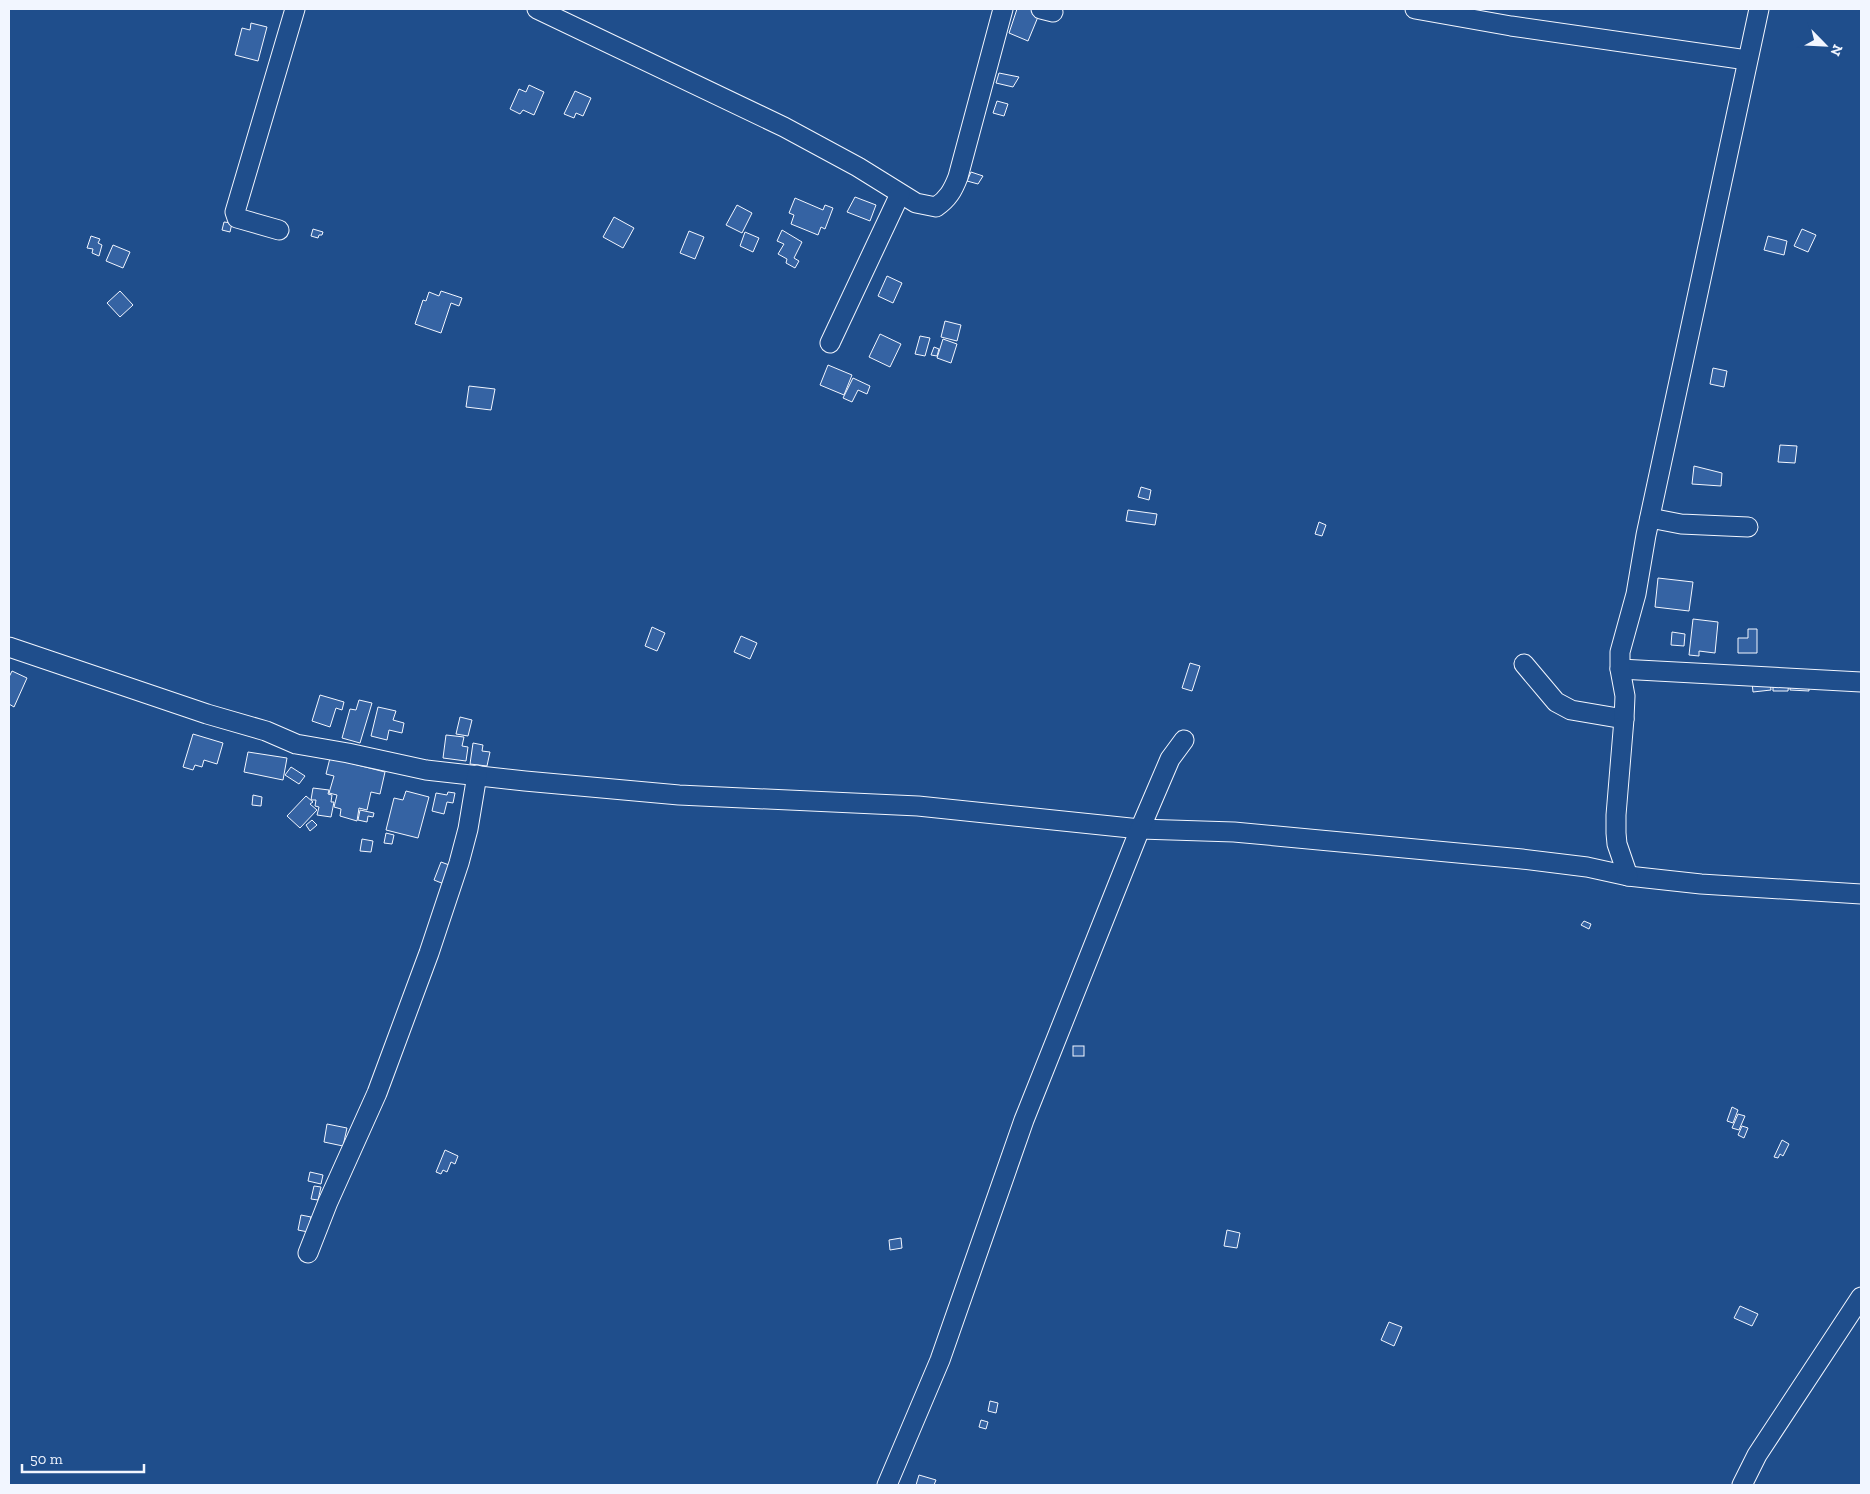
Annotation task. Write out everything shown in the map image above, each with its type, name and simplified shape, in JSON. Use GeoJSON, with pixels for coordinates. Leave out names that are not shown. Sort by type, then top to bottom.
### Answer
{"type":"FeatureCollection","features":[{"type":"Feature","properties":{"kind":"street"},"geometry":{"type":"LineString","coordinates":[[279,230],[237,218],[235,212],[295,9]]}},
{"type":"Feature","properties":{"kind":"street"},"geometry":{"type":"LineString","coordinates":[[537,9],[784,127],[858,167],[916,203],[936,207],[953,190],[958,177],[1002,9]]}},
{"type":"Feature","properties":{"kind":"street"},"geometry":{"type":"LineString","coordinates":[[1415,9],[1512,26],[1747,60]]}},
{"type":"Feature","properties":{"kind":"street"},"geometry":{"type":"LineString","coordinates":[[1628,876],[1616,839],[1616,815],[1625,696],[1620,669],[1620,652],[1636,594],[1650,518],[1758,9]]}},
{"type":"Feature","properties":{"kind":"street"},"geometry":{"type":"LineString","coordinates":[[830,343],[900,194]]}},
{"type":"Feature","properties":{"kind":"street"},"geometry":{"type":"LineString","coordinates":[[1650,518],[1681,524],[1748,526]]}},
{"type":"Feature","properties":{"kind":"street"},"geometry":{"type":"LineString","coordinates":[[9,647],[207,714],[266,731],[296,744],[426,770],[679,795],[918,806],[1140,829],[1234,832],[1457,852],[1587,867],[1628,876],[1701,884],[1861,894]]}},
{"type":"Feature","properties":{"kind":"street"},"geometry":{"type":"LineString","coordinates":[[1524,664],[1556,702],[1571,710],[1624,719]]}},
{"type":"Feature","properties":{"kind":"street"},"geometry":{"type":"LineString","coordinates":[[1620,669],[1861,682]]}},
{"type":"Feature","properties":{"kind":"street"},"geometry":{"type":"LineString","coordinates":[[887,1485],[931,1384],[1024,1120],[1140,829],[1170,759],[1184,740]]}},
{"type":"Feature","properties":{"kind":"street"},"geometry":{"type":"LineString","coordinates":[[308,1254],[328,1202],[377,1094],[429,953],[459,862],[468,829],[478,775]]}},
{"type":"Feature","properties":{"kind":"street"},"geometry":{"type":"LineString","coordinates":[[1742,1485],[1757,1455],[1861,1297]]}},
{"type":"Feature","properties":{"kind":"building"},"geometry":{"type":"Polygon","coordinates":[[[1017,9],[1032,9],[1040,12],[1028,41],[1009,33],[1017,9]]]}},
{"type":"Feature","properties":{"kind":"building"},"geometry":{"type":"Polygon","coordinates":[[[251,23],[267,27],[258,61],[235,55],[242,28],[250,30],[251,23]]]}},
{"type":"Feature","properties":{"kind":"building"},"geometry":{"type":"Polygon","coordinates":[[[999,73],[1019,77],[1013,87],[996,83],[999,73]]]}},
{"type":"Feature","properties":{"kind":"building"},"geometry":{"type":"Polygon","coordinates":[[[529,85],[544,92],[534,115],[523,110],[520,114],[510,109],[519,89],[526,92],[529,85]]]}},
{"type":"Feature","properties":{"kind":"building"},"geometry":{"type":"Polygon","coordinates":[[[575,91],[591,98],[583,116],[576,113],[574,118],[564,114],[575,91]]]}},
{"type":"Feature","properties":{"kind":"building"},"geometry":{"type":"Polygon","coordinates":[[[997,101],[1008,104],[1004,116],[993,113],[997,101]]]}},
{"type":"Feature","properties":{"kind":"building"},"geometry":{"type":"Polygon","coordinates":[[[971,172],[983,176],[978,184],[967,181],[971,172]]]}},
{"type":"Feature","properties":{"kind":"building"},"geometry":{"type":"Polygon","coordinates":[[[855,197],[876,205],[870,221],[847,212],[855,197]]]}},
{"type":"Feature","properties":{"kind":"building"},"geometry":{"type":"Polygon","coordinates":[[[795,198],[823,210],[825,205],[833,208],[825,229],[821,227],[818,235],[791,224],[794,215],[789,213],[795,198]]]}},
{"type":"Feature","properties":{"kind":"building"},"geometry":{"type":"Polygon","coordinates":[[[737,205],[752,213],[742,233],[726,225],[737,205]]]}},
{"type":"Feature","properties":{"kind":"building"},"geometry":{"type":"Polygon","coordinates":[[[614,217],[634,228],[623,248],[603,237],[614,217]]]}},
{"type":"Feature","properties":{"kind":"building"},"geometry":{"type":"Polygon","coordinates":[[[224,222],[232,223],[230,232],[222,230],[224,222]]]}},
{"type":"Feature","properties":{"kind":"building"},"geometry":{"type":"Polygon","coordinates":[[[313,229],[323,232],[322,235],[319,235],[318,238],[311,236],[313,229]]]}},
{"type":"Feature","properties":{"kind":"building"},"geometry":{"type":"Polygon","coordinates":[[[1802,229],[1816,235],[1808,252],[1794,246],[1802,229]]]}},
{"type":"Feature","properties":{"kind":"building"},"geometry":{"type":"Polygon","coordinates":[[[782,230],[802,242],[794,258],[799,261],[795,268],[786,263],[787,259],[778,254],[784,244],[777,241],[782,230]]]}},
{"type":"Feature","properties":{"kind":"building"},"geometry":{"type":"Polygon","coordinates":[[[689,231],[704,237],[695,259],[680,253],[689,231]]]}},
{"type":"Feature","properties":{"kind":"building"},"geometry":{"type":"Polygon","coordinates":[[[745,232],[759,238],[753,252],[740,246],[745,232]]]}},
{"type":"Feature","properties":{"kind":"building"},"geometry":{"type":"Polygon","coordinates":[[[91,236],[100,239],[98,243],[102,245],[99,256],[92,253],[93,249],[87,248],[91,236]]]}},
{"type":"Feature","properties":{"kind":"building"},"geometry":{"type":"Polygon","coordinates":[[[1768,236],[1787,241],[1784,255],[1764,250],[1768,236]]]}},
{"type":"Feature","properties":{"kind":"building"},"geometry":{"type":"Polygon","coordinates":[[[113,245],[130,252],[123,268],[106,261],[113,245]]]}},
{"type":"Feature","properties":{"kind":"building"},"geometry":{"type":"Polygon","coordinates":[[[887,276],[902,283],[893,303],[878,296],[887,276]]]}},
{"type":"Feature","properties":{"kind":"building"},"geometry":{"type":"Polygon","coordinates":[[[120,291],[133,305],[120,317],[107,303],[120,291]]]}},
{"type":"Feature","properties":{"kind":"building"},"geometry":{"type":"Polygon","coordinates":[[[441,291],[462,298],[459,306],[451,303],[441,333],[415,324],[423,300],[426,301],[429,292],[439,296],[441,291]]]}},
{"type":"Feature","properties":{"kind":"building"},"geometry":{"type":"Polygon","coordinates":[[[945,321],[961,325],[957,341],[941,337],[945,321]]]}},
{"type":"Feature","properties":{"kind":"building"},"geometry":{"type":"Polygon","coordinates":[[[880,334],[901,344],[890,367],[869,357],[880,334]]]}},
{"type":"Feature","properties":{"kind":"building"},"geometry":{"type":"Polygon","coordinates":[[[920,336],[930,338],[925,356],[915,354],[920,336]]]}},
{"type":"Feature","properties":{"kind":"building"},"geometry":{"type":"Polygon","coordinates":[[[943,339],[957,344],[951,363],[937,358],[943,339]]]}},
{"type":"Feature","properties":{"kind":"building"},"geometry":{"type":"Polygon","coordinates":[[[934,347],[939,349],[937,356],[931,355],[934,347]]]}},
{"type":"Feature","properties":{"kind":"building"},"geometry":{"type":"Polygon","coordinates":[[[828,365],[852,375],[844,395],[820,385],[828,365]]]}},
{"type":"Feature","properties":{"kind":"building"},"geometry":{"type":"Polygon","coordinates":[[[1713,368],[1727,371],[1724,387],[1710,384],[1713,368]]]}},
{"type":"Feature","properties":{"kind":"building"},"geometry":{"type":"Polygon","coordinates":[[[853,378],[870,386],[867,394],[858,390],[852,402],[843,398],[853,378]]]}},
{"type":"Feature","properties":{"kind":"building"},"geometry":{"type":"Polygon","coordinates":[[[469,386],[495,389],[491,410],[466,407],[469,386]]]}},
{"type":"Feature","properties":{"kind":"building"},"geometry":{"type":"Polygon","coordinates":[[[1780,445],[1797,446],[1795,463],[1778,462],[1780,445]]]}},
{"type":"Feature","properties":{"kind":"building"},"geometry":{"type":"Polygon","coordinates":[[[1694,466],[1722,473],[1721,486],[1692,484],[1694,466]]]}},
{"type":"Feature","properties":{"kind":"building"},"geometry":{"type":"Polygon","coordinates":[[[1141,487],[1151,490],[1149,500],[1138,497],[1141,487]]]}},
{"type":"Feature","properties":{"kind":"building"},"geometry":{"type":"Polygon","coordinates":[[[1128,510],[1157,514],[1155,525],[1126,521],[1128,510]]]}},
{"type":"Feature","properties":{"kind":"building"},"geometry":{"type":"Polygon","coordinates":[[[1319,522],[1326,525],[1322,536],[1315,534],[1319,522]]]}},
{"type":"Feature","properties":{"kind":"building"},"geometry":{"type":"Polygon","coordinates":[[[1658,578],[1693,582],[1689,611],[1655,607],[1658,578]]]}},
{"type":"Feature","properties":{"kind":"building"},"geometry":{"type":"Polygon","coordinates":[[[1693,619],[1718,622],[1715,653],[1699,651],[1699,656],[1689,655],[1693,619]]]}},
{"type":"Feature","properties":{"kind":"building"},"geometry":{"type":"Polygon","coordinates":[[[652,627],[665,633],[657,651],[645,646],[652,627]]]}},
{"type":"Feature","properties":{"kind":"building"},"geometry":{"type":"Polygon","coordinates":[[[1748,629],[1757,629],[1757,653],[1738,653],[1738,638],[1748,638],[1748,629]]]}},
{"type":"Feature","properties":{"kind":"building"},"geometry":{"type":"Polygon","coordinates":[[[1672,632],[1685,634],[1684,646],[1671,645],[1672,632]]]}},
{"type":"Feature","properties":{"kind":"building"},"geometry":{"type":"Polygon","coordinates":[[[741,636],[757,643],[750,659],[734,652],[741,636]]]}},
{"type":"Feature","properties":{"kind":"building"},"geometry":{"type":"Polygon","coordinates":[[[1190,663],[1200,666],[1192,691],[1182,688],[1190,663]]]}},
{"type":"Feature","properties":{"kind":"building"},"geometry":{"type":"Polygon","coordinates":[[[12,671],[27,678],[14,707],[9,704],[9,677],[12,671]]]}},
{"type":"Feature","properties":{"kind":"building"},"geometry":{"type":"Polygon","coordinates":[[[1770,681],[1771,690],[1753,692],[1752,682],[1770,681]]]}},
{"type":"Feature","properties":{"kind":"building"},"geometry":{"type":"Polygon","coordinates":[[[1773,681],[1789,681],[1788,691],[1773,691],[1773,681]]]}},
{"type":"Feature","properties":{"kind":"building"},"geometry":{"type":"Polygon","coordinates":[[[1791,681],[1809,681],[1809,691],[1790,690],[1791,681]]]}},
{"type":"Feature","properties":{"kind":"building"},"geometry":{"type":"Polygon","coordinates":[[[320,695],[344,702],[342,710],[336,708],[330,727],[312,721],[320,695]]]}},
{"type":"Feature","properties":{"kind":"building"},"geometry":{"type":"Polygon","coordinates":[[[359,700],[372,703],[360,743],[342,738],[350,709],[356,710],[359,700]]]}},
{"type":"Feature","properties":{"kind":"building"},"geometry":{"type":"Polygon","coordinates":[[[378,707],[396,711],[393,720],[404,723],[402,733],[389,730],[387,740],[371,736],[378,707]]]}},
{"type":"Feature","properties":{"kind":"building"},"geometry":{"type":"Polygon","coordinates":[[[460,717],[472,720],[468,736],[456,734],[460,717]]]}},
{"type":"Feature","properties":{"kind":"building"},"geometry":{"type":"Polygon","coordinates":[[[193,734],[223,743],[217,764],[204,760],[202,767],[195,765],[193,770],[183,767],[193,734]]]}},
{"type":"Feature","properties":{"kind":"building"},"geometry":{"type":"Polygon","coordinates":[[[446,735],[464,737],[462,746],[468,747],[466,761],[443,758],[446,735]]]}},
{"type":"Feature","properties":{"kind":"building"},"geometry":{"type":"Polygon","coordinates":[[[473,743],[483,745],[482,751],[490,752],[487,766],[470,764],[473,743]]]}},
{"type":"Feature","properties":{"kind":"building"},"geometry":{"type":"Polygon","coordinates":[[[248,752],[287,758],[283,780],[244,772],[248,752]]]}},
{"type":"Feature","properties":{"kind":"building"},"geometry":{"type":"Polygon","coordinates":[[[330,758],[385,772],[380,794],[371,792],[367,810],[359,808],[357,821],[340,816],[341,809],[334,807],[337,795],[329,793],[334,776],[326,774],[330,758]]]}},
{"type":"Feature","properties":{"kind":"building"},"geometry":{"type":"Polygon","coordinates":[[[291,767],[305,776],[299,784],[285,775],[291,767]]]}},
{"type":"Feature","properties":{"kind":"building"},"geometry":{"type":"Polygon","coordinates":[[[313,788],[329,790],[328,794],[332,795],[331,802],[334,802],[331,817],[317,815],[319,807],[315,806],[316,800],[311,800],[313,788]]]}},
{"type":"Feature","properties":{"kind":"building"},"geometry":{"type":"Polygon","coordinates":[[[406,791],[429,797],[418,838],[386,830],[394,798],[403,800],[406,791]]]}},
{"type":"Feature","properties":{"kind":"building"},"geometry":{"type":"Polygon","coordinates":[[[448,792],[455,793],[453,803],[447,802],[444,814],[432,811],[436,793],[447,795],[448,792]]]}},
{"type":"Feature","properties":{"kind":"building"},"geometry":{"type":"Polygon","coordinates":[[[253,795],[262,797],[261,806],[252,805],[253,795]]]}},
{"type":"Feature","properties":{"kind":"building"},"geometry":{"type":"Polygon","coordinates":[[[306,796],[313,802],[310,804],[317,810],[300,828],[287,816],[306,796]]]}},
{"type":"Feature","properties":{"kind":"building"},"geometry":{"type":"Polygon","coordinates":[[[360,810],[374,813],[373,817],[368,816],[367,822],[358,820],[360,810]]]}},
{"type":"Feature","properties":{"kind":"building"},"geometry":{"type":"Polygon","coordinates":[[[312,820],[317,825],[310,831],[306,825],[312,820]]]}},
{"type":"Feature","properties":{"kind":"building"},"geometry":{"type":"Polygon","coordinates":[[[386,833],[394,835],[392,844],[384,843],[386,833]]]}},
{"type":"Feature","properties":{"kind":"building"},"geometry":{"type":"Polygon","coordinates":[[[362,839],[373,841],[371,852],[360,851],[362,839]]]}},
{"type":"Feature","properties":{"kind":"building"},"geometry":{"type":"Polygon","coordinates":[[[441,862],[452,866],[444,884],[434,880],[441,862]]]}},
{"type":"Feature","properties":{"kind":"building"},"geometry":{"type":"Polygon","coordinates":[[[1584,921],[1591,924],[1589,929],[1581,925],[1584,921]]]}},
{"type":"Feature","properties":{"kind":"building"},"geometry":{"type":"Polygon","coordinates":[[[1073,1046],[1084,1046],[1084,1056],[1073,1056],[1073,1046]]]}},
{"type":"Feature","properties":{"kind":"building"},"geometry":{"type":"Polygon","coordinates":[[[1732,1107],[1738,1110],[1733,1123],[1727,1121],[1732,1107]]]}},
{"type":"Feature","properties":{"kind":"building"},"geometry":{"type":"Polygon","coordinates":[[[1738,1114],[1745,1116],[1739,1130],[1732,1128],[1738,1114]]]}},
{"type":"Feature","properties":{"kind":"building"},"geometry":{"type":"Polygon","coordinates":[[[327,1124],[347,1128],[343,1146],[324,1142],[327,1124]]]}},
{"type":"Feature","properties":{"kind":"building"},"geometry":{"type":"Polygon","coordinates":[[[1742,1126],[1748,1128],[1744,1138],[1738,1135],[1742,1126]]]}},
{"type":"Feature","properties":{"kind":"building"},"geometry":{"type":"Polygon","coordinates":[[[1782,1140],[1789,1144],[1783,1156],[1780,1154],[1778,1158],[1774,1157],[1782,1140]]]}},
{"type":"Feature","properties":{"kind":"building"},"geometry":{"type":"Polygon","coordinates":[[[445,1150],[458,1156],[455,1164],[451,1162],[447,1172],[443,1170],[441,1174],[436,1172],[445,1150]]]}},
{"type":"Feature","properties":{"kind":"building"},"geometry":{"type":"Polygon","coordinates":[[[310,1172],[323,1175],[321,1184],[308,1181],[310,1172]]]}},
{"type":"Feature","properties":{"kind":"building"},"geometry":{"type":"Polygon","coordinates":[[[314,1186],[321,1187],[318,1200],[311,1199],[314,1186]]]}},
{"type":"Feature","properties":{"kind":"building"},"geometry":{"type":"Polygon","coordinates":[[[301,1215],[311,1217],[308,1232],[298,1230],[301,1215]]]}},
{"type":"Feature","properties":{"kind":"building"},"geometry":{"type":"Polygon","coordinates":[[[1227,1230],[1240,1233],[1237,1248],[1224,1246],[1227,1230]]]}},
{"type":"Feature","properties":{"kind":"building"},"geometry":{"type":"Polygon","coordinates":[[[901,1238],[902,1248],[890,1250],[889,1240],[901,1238]]]}},
{"type":"Feature","properties":{"kind":"building"},"geometry":{"type":"Polygon","coordinates":[[[1740,1306],[1758,1314],[1752,1326],[1734,1318],[1740,1306]]]}},
{"type":"Feature","properties":{"kind":"building"},"geometry":{"type":"Polygon","coordinates":[[[1389,1322],[1402,1327],[1394,1346],[1381,1340],[1389,1322]]]}},
{"type":"Feature","properties":{"kind":"building"},"geometry":{"type":"Polygon","coordinates":[[[990,1401],[998,1403],[996,1413],[988,1411],[990,1401]]]}},
{"type":"Feature","properties":{"kind":"building"},"geometry":{"type":"Polygon","coordinates":[[[981,1420],[988,1422],[986,1429],[979,1427],[981,1420]]]}},
{"type":"Feature","properties":{"kind":"building"},"geometry":{"type":"Polygon","coordinates":[[[919,1475],[936,1480],[934,1485],[916,1485],[919,1475]]]}}]}
